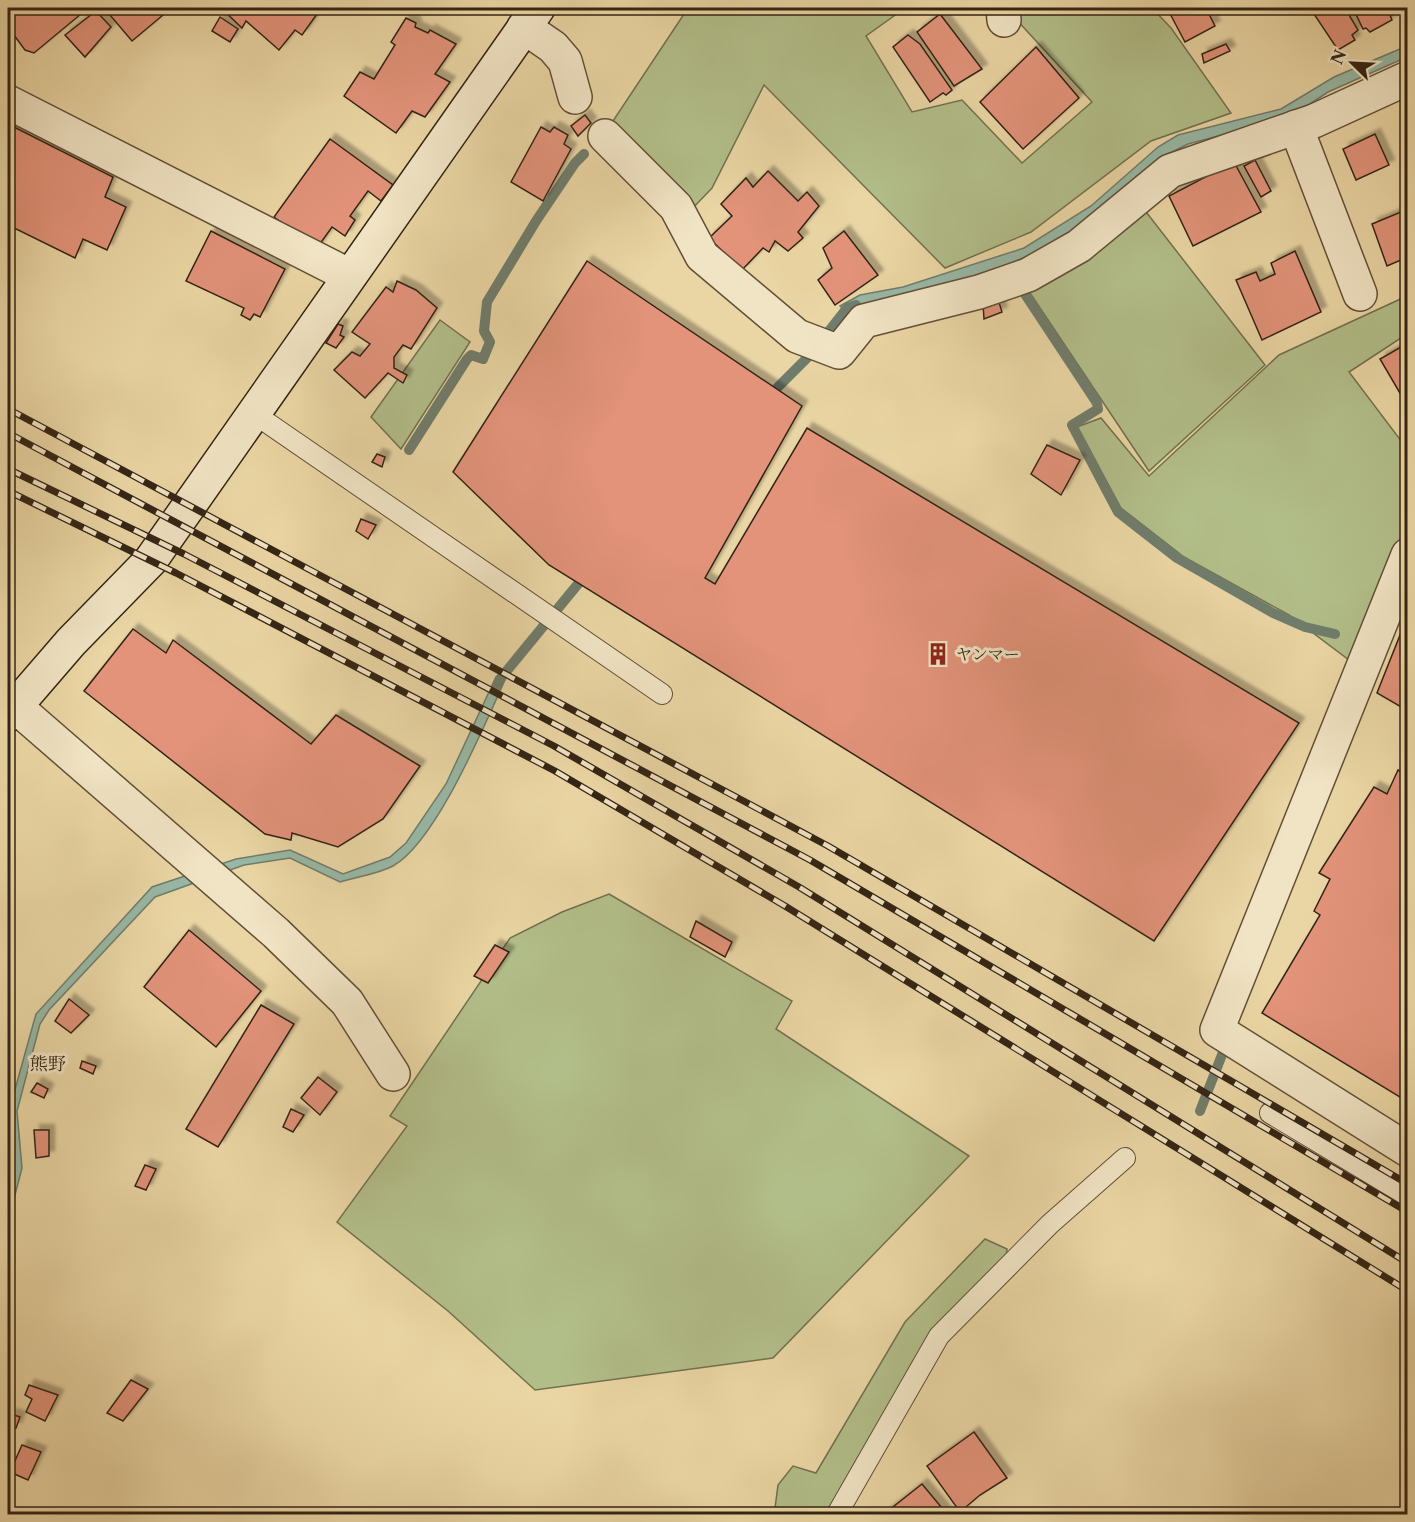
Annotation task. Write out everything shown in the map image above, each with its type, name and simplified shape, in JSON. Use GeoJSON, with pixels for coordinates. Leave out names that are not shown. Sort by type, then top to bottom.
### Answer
{"type":"FeatureCollection","features":[{"type":"Feature","properties":{"kind":"street"},"geometry":{"type":"LineString","coordinates":[[393,1074],[347,1002],[276,933],[11,711],[71,642],[151,560],[348,275],[531,17],[565,61],[575,98]]}},
{"type":"Feature","properties":{"kind":"street"},"geometry":{"type":"LineString","coordinates":[[605,136],[676,207],[702,256],[797,336],[838,352],[864,321],[979,292],[1028,274],[1079,246],[1170,171],[1296,127],[1407,78]]}},
{"type":"Feature","properties":{"kind":"street"},"geometry":{"type":"LineString","coordinates":[[8,102],[348,275]]}},
{"type":"Feature","properties":{"kind":"street"},"geometry":{"type":"LineString","coordinates":[[1296,127],[1360,294]]}},
{"type":"Feature","properties":{"kind":"street"},"geometry":{"type":"LineString","coordinates":[[1407,555],[1217,1030],[1407,1150]]}},
{"type":"Feature","properties":{"kind":"lane"},"geometry":{"type":"LineString","coordinates":[[253,413],[662,694]]}},
{"type":"Feature","properties":{"kind":"lane"},"geometry":{"type":"LineString","coordinates":[[1270,1113],[1407,1196]]}},
{"type":"Feature","properties":{"kind":"lane"},"geometry":{"type":"LineString","coordinates":[[837,1515],[939,1336],[1050,1224],[1125,1158]]}},
{"type":"Feature","properties":{"kind":"green space"},"geometry":{"type":"Polygon","coordinates":[[[688,8],[905,8],[866,36],[912,112],[962,100],[1022,163],[1092,102],[1014,17],[1013,8],[1152,8],[1171,28],[1231,113],[1151,141],[1031,232],[945,268],[764,85],[712,188],[691,210],[613,121],[688,8]]]}},
{"type":"Feature","properties":{"kind":"green space"},"geometry":{"type":"Polygon","coordinates":[[[1143,208],[1265,365],[1149,471],[1026,287],[1143,208]]]}},
{"type":"Feature","properties":{"kind":"green space"},"geometry":{"type":"Polygon","coordinates":[[[1407,296],[1407,334],[1349,372],[1408,450],[1407,542],[1357,666],[1289,615],[1184,557],[1121,508],[1077,427],[1101,418],[1149,476],[1279,355],[1407,296]]]}},
{"type":"Feature","properties":{"kind":"green space"},"geometry":{"type":"Polygon","coordinates":[[[440,320],[470,342],[401,449],[371,417],[440,320]]]}},
{"type":"Feature","properties":{"kind":"green space"},"geometry":{"type":"Polygon","coordinates":[[[609,894],[792,1001],[776,1029],[969,1156],[773,1358],[535,1390],[448,1311],[337,1222],[407,1126],[390,1116],[510,938],[562,912],[609,894]]]}},
{"type":"Feature","properties":{"kind":"green space"},"geometry":{"type":"Polygon","coordinates":[[[985,1239],[1007,1249],[1006,1258],[931,1335],[828,1514],[783,1514],[775,1508],[778,1485],[793,1466],[816,1473],[905,1322],[985,1239]]]}},
{"type":"Feature","properties":{"kind":"shaded area"},"geometry":{"type":"Polygon","coordinates":[[[1407,46],[1407,57],[1328,92],[1290,117],[1188,144],[1162,157],[1064,238],[1033,254],[986,273],[851,317],[840,306],[860,295],[903,287],[1024,248],[1091,206],[1158,147],[1178,135],[1281,109],[1334,77],[1407,46]]]}},
{"type":"Feature","properties":{"kind":"shaded area"},"geometry":{"type":"Polygon","coordinates":[[[496,677],[505,680],[472,753],[442,809],[409,853],[393,866],[340,882],[290,858],[244,865],[155,897],[49,1010],[40,1024],[17,1111],[22,1168],[8,1222],[8,1165],[12,1149],[9,1111],[36,1014],[152,887],[236,859],[290,850],[343,874],[390,857],[406,843],[446,784],[496,677]]]}},
{"type":"Feature","properties":{"kind":"building"},"geometry":{"type":"Polygon","coordinates":[[[8,8],[87,9],[34,53],[25,50],[8,27],[8,8]]]}},
{"type":"Feature","properties":{"kind":"building"},"geometry":{"type":"Polygon","coordinates":[[[104,8],[156,8],[163,15],[132,41],[104,8]]]}},
{"type":"Feature","properties":{"kind":"building"},"geometry":{"type":"Polygon","coordinates":[[[221,8],[316,8],[314,11],[317,14],[302,35],[295,30],[279,50],[246,21],[242,28],[221,8]]]}},
{"type":"Feature","properties":{"kind":"building"},"geometry":{"type":"Polygon","coordinates":[[[1167,8],[1206,8],[1215,26],[1185,42],[1167,8]]]}},
{"type":"Feature","properties":{"kind":"building"},"geometry":{"type":"Polygon","coordinates":[[[1310,8],[1345,8],[1358,30],[1352,35],[1355,40],[1338,50],[1310,8]]]}},
{"type":"Feature","properties":{"kind":"building"},"geometry":{"type":"Polygon","coordinates":[[[1353,8],[1390,8],[1393,11],[1390,15],[1392,20],[1370,32],[1366,28],[1363,29],[1353,8]]]}},
{"type":"Feature","properties":{"kind":"building"},"geometry":{"type":"Polygon","coordinates":[[[96,11],[111,27],[85,57],[65,35],[96,11]]]}},
{"type":"Feature","properties":{"kind":"building"},"geometry":{"type":"Polygon","coordinates":[[[940,14],[982,69],[954,86],[917,32],[940,14]]]}},
{"type":"Feature","properties":{"kind":"building"},"geometry":{"type":"Polygon","coordinates":[[[220,17],[238,29],[230,42],[212,31],[220,17]]]}},
{"type":"Feature","properties":{"kind":"building"},"geometry":{"type":"Polygon","coordinates":[[[406,18],[416,23],[415,27],[428,33],[430,30],[456,44],[435,74],[450,82],[425,117],[412,111],[396,133],[344,96],[360,72],[374,79],[395,45],[391,42],[406,18]]]}},
{"type":"Feature","properties":{"kind":"building"},"geometry":{"type":"Polygon","coordinates":[[[908,35],[920,44],[952,90],[946,95],[943,93],[930,102],[893,47],[908,35]]]}},
{"type":"Feature","properties":{"kind":"building"},"geometry":{"type":"Polygon","coordinates":[[[1226,44],[1230,51],[1204,63],[1202,54],[1226,44]]]}},
{"type":"Feature","properties":{"kind":"building"},"geometry":{"type":"Polygon","coordinates":[[[1036,47],[1079,98],[1023,149],[980,102],[1036,47]]]}},
{"type":"Feature","properties":{"kind":"building"},"geometry":{"type":"Polygon","coordinates":[[[585,115],[591,123],[578,136],[571,126],[585,115]]]}},
{"type":"Feature","properties":{"kind":"building"},"geometry":{"type":"Polygon","coordinates":[[[8,124],[113,177],[105,197],[126,207],[107,250],[83,239],[75,258],[8,225],[8,124]]]}},
{"type":"Feature","properties":{"kind":"building"},"geometry":{"type":"Polygon","coordinates":[[[541,127],[550,132],[554,127],[568,135],[564,144],[571,149],[543,201],[511,182],[541,127]]]}},
{"type":"Feature","properties":{"kind":"building"},"geometry":{"type":"Polygon","coordinates":[[[1375,134],[1389,165],[1356,180],[1343,149],[1375,134]]]}},
{"type":"Feature","properties":{"kind":"building"},"geometry":{"type":"Polygon","coordinates":[[[330,139],[393,185],[381,201],[368,191],[350,216],[355,220],[345,236],[332,227],[317,248],[274,217],[330,139]]]}},
{"type":"Feature","properties":{"kind":"building"},"geometry":{"type":"Polygon","coordinates":[[[1255,160],[1271,191],[1261,197],[1244,166],[1255,160]]]}},
{"type":"Feature","properties":{"kind":"building"},"geometry":{"type":"Polygon","coordinates":[[[1234,162],[1261,212],[1193,246],[1169,196],[1234,162]]]}},
{"type":"Feature","properties":{"kind":"building"},"geometry":{"type":"Polygon","coordinates":[[[768,171],[798,201],[807,192],[819,206],[798,232],[803,238],[788,251],[775,241],[769,252],[763,248],[742,270],[709,238],[732,216],[721,204],[746,178],[753,187],[768,171]]]}},
{"type":"Feature","properties":{"kind":"building"},"geometry":{"type":"Polygon","coordinates":[[[1408,209],[1408,257],[1387,266],[1372,224],[1408,209]]]}},
{"type":"Feature","properties":{"kind":"building"},"geometry":{"type":"Polygon","coordinates":[[[211,231],[285,269],[260,317],[254,314],[250,320],[241,315],[244,308],[186,281],[211,231]]]}},
{"type":"Feature","properties":{"kind":"building"},"geometry":{"type":"Polygon","coordinates":[[[844,231],[878,275],[835,305],[818,280],[832,268],[823,248],[844,231]]]}},
{"type":"Feature","properties":{"kind":"building"},"geometry":{"type":"Polygon","coordinates":[[[1295,251],[1321,312],[1262,340],[1236,280],[1256,272],[1260,281],[1275,274],[1271,263],[1295,251]]]}},
{"type":"Feature","properties":{"kind":"building","name":"ヤンマー"},"geometry":{"type":"Polygon","coordinates":[[[587,261],[802,406],[705,578],[715,584],[807,428],[1299,723],[1154,941],[549,565],[453,472],[587,261]]]}},
{"type":"Feature","properties":{"kind":"building"},"geometry":{"type":"Polygon","coordinates":[[[397,281],[416,290],[437,308],[411,349],[403,345],[394,357],[394,368],[407,375],[403,383],[388,373],[365,398],[334,370],[352,352],[360,356],[370,344],[352,332],[386,287],[393,292],[397,281]]]}},
{"type":"Feature","properties":{"kind":"building"},"geometry":{"type":"Polygon","coordinates":[[[998,299],[1002,312],[984,319],[983,304],[998,299]]]}},
{"type":"Feature","properties":{"kind":"building"},"geometry":{"type":"Polygon","coordinates":[[[338,324],[343,326],[340,335],[344,337],[336,348],[326,343],[338,324]]]}},
{"type":"Feature","properties":{"kind":"building"},"geometry":{"type":"Polygon","coordinates":[[[1408,343],[1408,398],[1404,400],[1380,359],[1408,343]]]}},
{"type":"Feature","properties":{"kind":"building"},"geometry":{"type":"Polygon","coordinates":[[[1047,445],[1080,460],[1061,495],[1031,474],[1047,445]]]}},
{"type":"Feature","properties":{"kind":"building"},"geometry":{"type":"Polygon","coordinates":[[[377,454],[385,457],[382,467],[372,462],[377,454]]]}},
{"type":"Feature","properties":{"kind":"building"},"geometry":{"type":"Polygon","coordinates":[[[361,519],[376,525],[368,539],[356,531],[361,519]]]}},
{"type":"Feature","properties":{"kind":"building"},"geometry":{"type":"Polygon","coordinates":[[[1408,615],[1408,711],[1377,693],[1408,615]]]}},
{"type":"Feature","properties":{"kind":"building"},"geometry":{"type":"Polygon","coordinates":[[[133,629],[166,653],[173,640],[311,744],[336,715],[420,766],[383,819],[338,847],[292,833],[291,840],[265,834],[84,691],[133,629]]]}},
{"type":"Feature","properties":{"kind":"building"},"geometry":{"type":"Polygon","coordinates":[[[1398,770],[1408,776],[1408,1102],[1262,1013],[1320,915],[1314,911],[1330,879],[1319,873],[1374,787],[1387,794],[1398,770]]]}},
{"type":"Feature","properties":{"kind":"building"},"geometry":{"type":"Polygon","coordinates":[[[696,921],[732,942],[725,957],[690,937],[696,921]]]}},
{"type":"Feature","properties":{"kind":"building"},"geometry":{"type":"Polygon","coordinates":[[[189,930],[261,991],[216,1047],[144,987],[189,930]]]}},
{"type":"Feature","properties":{"kind":"building"},"geometry":{"type":"Polygon","coordinates":[[[495,945],[509,952],[488,983],[474,976],[495,945]]]}},
{"type":"Feature","properties":{"kind":"building"},"geometry":{"type":"Polygon","coordinates":[[[69,999],[89,1015],[71,1033],[55,1021],[69,999]]]}},
{"type":"Feature","properties":{"kind":"building"},"geometry":{"type":"Polygon","coordinates":[[[261,1005],[294,1024],[218,1147],[186,1129],[261,1005]]]}},
{"type":"Feature","properties":{"kind":"building"},"geometry":{"type":"Polygon","coordinates":[[[82,1061],[96,1066],[93,1074],[80,1068],[82,1061]]]}},
{"type":"Feature","properties":{"kind":"building"},"geometry":{"type":"Polygon","coordinates":[[[318,1077],[337,1092],[320,1115],[301,1098],[318,1077]]]}},
{"type":"Feature","properties":{"kind":"building"},"geometry":{"type":"Polygon","coordinates":[[[37,1083],[48,1089],[44,1098],[31,1092],[37,1083]]]}},
{"type":"Feature","properties":{"kind":"building"},"geometry":{"type":"Polygon","coordinates":[[[291,1109],[304,1115],[293,1132],[283,1127],[291,1109]]]}},
{"type":"Feature","properties":{"kind":"building"},"geometry":{"type":"Polygon","coordinates":[[[34,1130],[49,1130],[49,1156],[36,1158],[34,1130]]]}},
{"type":"Feature","properties":{"kind":"building"},"geometry":{"type":"Polygon","coordinates":[[[145,1165],[156,1169],[146,1190],[135,1186],[145,1165]]]}},
{"type":"Feature","properties":{"kind":"building"},"geometry":{"type":"Polygon","coordinates":[[[131,1380],[148,1389],[123,1421],[107,1413],[131,1380]]]}},
{"type":"Feature","properties":{"kind":"building"},"geometry":{"type":"Polygon","coordinates":[[[29,1385],[58,1395],[45,1421],[26,1412],[32,1399],[25,1395],[29,1385]]]}},
{"type":"Feature","properties":{"kind":"building"},"geometry":{"type":"Polygon","coordinates":[[[11,1414],[20,1417],[16,1428],[8,1425],[11,1414]]]}},
{"type":"Feature","properties":{"kind":"building"},"geometry":{"type":"Polygon","coordinates":[[[974,1432],[1007,1478],[980,1495],[960,1512],[927,1466],[974,1432]]]}},
{"type":"Feature","properties":{"kind":"building"},"geometry":{"type":"Polygon","coordinates":[[[22,1445],[41,1452],[28,1480],[10,1472],[22,1445]]]}},
{"type":"Feature","properties":{"kind":"building"},"geometry":{"type":"Polygon","coordinates":[[[922,1484],[947,1514],[884,1514],[922,1484]]]}},
{"type":"Feature","properties":{"kind":"waterway"},"geometry":{"type":"LineString","coordinates":[[409,450],[467,359],[471,355],[483,359],[490,342],[484,331],[487,302],[536,221],[575,163],[584,154]]}},
{"type":"Feature","properties":{"kind":"waterway"},"geometry":{"type":"LineString","coordinates":[[1021,288],[1097,403],[1098,409],[1072,425],[1118,512],[1177,558],[1273,613],[1305,627],[1335,634]]}},
{"type":"Feature","properties":{"kind":"waterway"},"geometry":{"type":"LineString","coordinates":[[766,399],[810,355],[847,308],[856,305]]}},
{"type":"Feature","properties":{"kind":"waterway"},"geometry":{"type":"LineString","coordinates":[[495,690],[500,679],[587,573]]}},
{"type":"Feature","properties":{"kind":"waterway"},"geometry":{"type":"LineString","coordinates":[[1200,1111],[1227,1042]]}},
{"type":"Feature","properties":{"kind":"railway"},"geometry":{"type":"LineString","coordinates":[[8,409],[828,846],[1408,1184]]}},
{"type":"Feature","properties":{"kind":"railway"},"geometry":{"type":"LineString","coordinates":[[8,433],[810,860],[1408,1212]]}},
{"type":"Feature","properties":{"kind":"railway"},"geometry":{"type":"LineString","coordinates":[[8,469],[184,554],[554,746],[799,887],[1408,1263]]}},
{"type":"Feature","properties":{"kind":"railway"},"geometry":{"type":"LineString","coordinates":[[8,491],[176,573],[555,771],[785,906],[1408,1291]]}},
{"type":"Feature","properties":{"kind":"place","name":"ヤンマー"},"geometry":{"type":"Point","coordinates":[938,654]}},
{"type":"Feature","properties":{"kind":"district","name":"熊野"},"geometry":{"type":"Point","coordinates":[48,1064]}}]}
